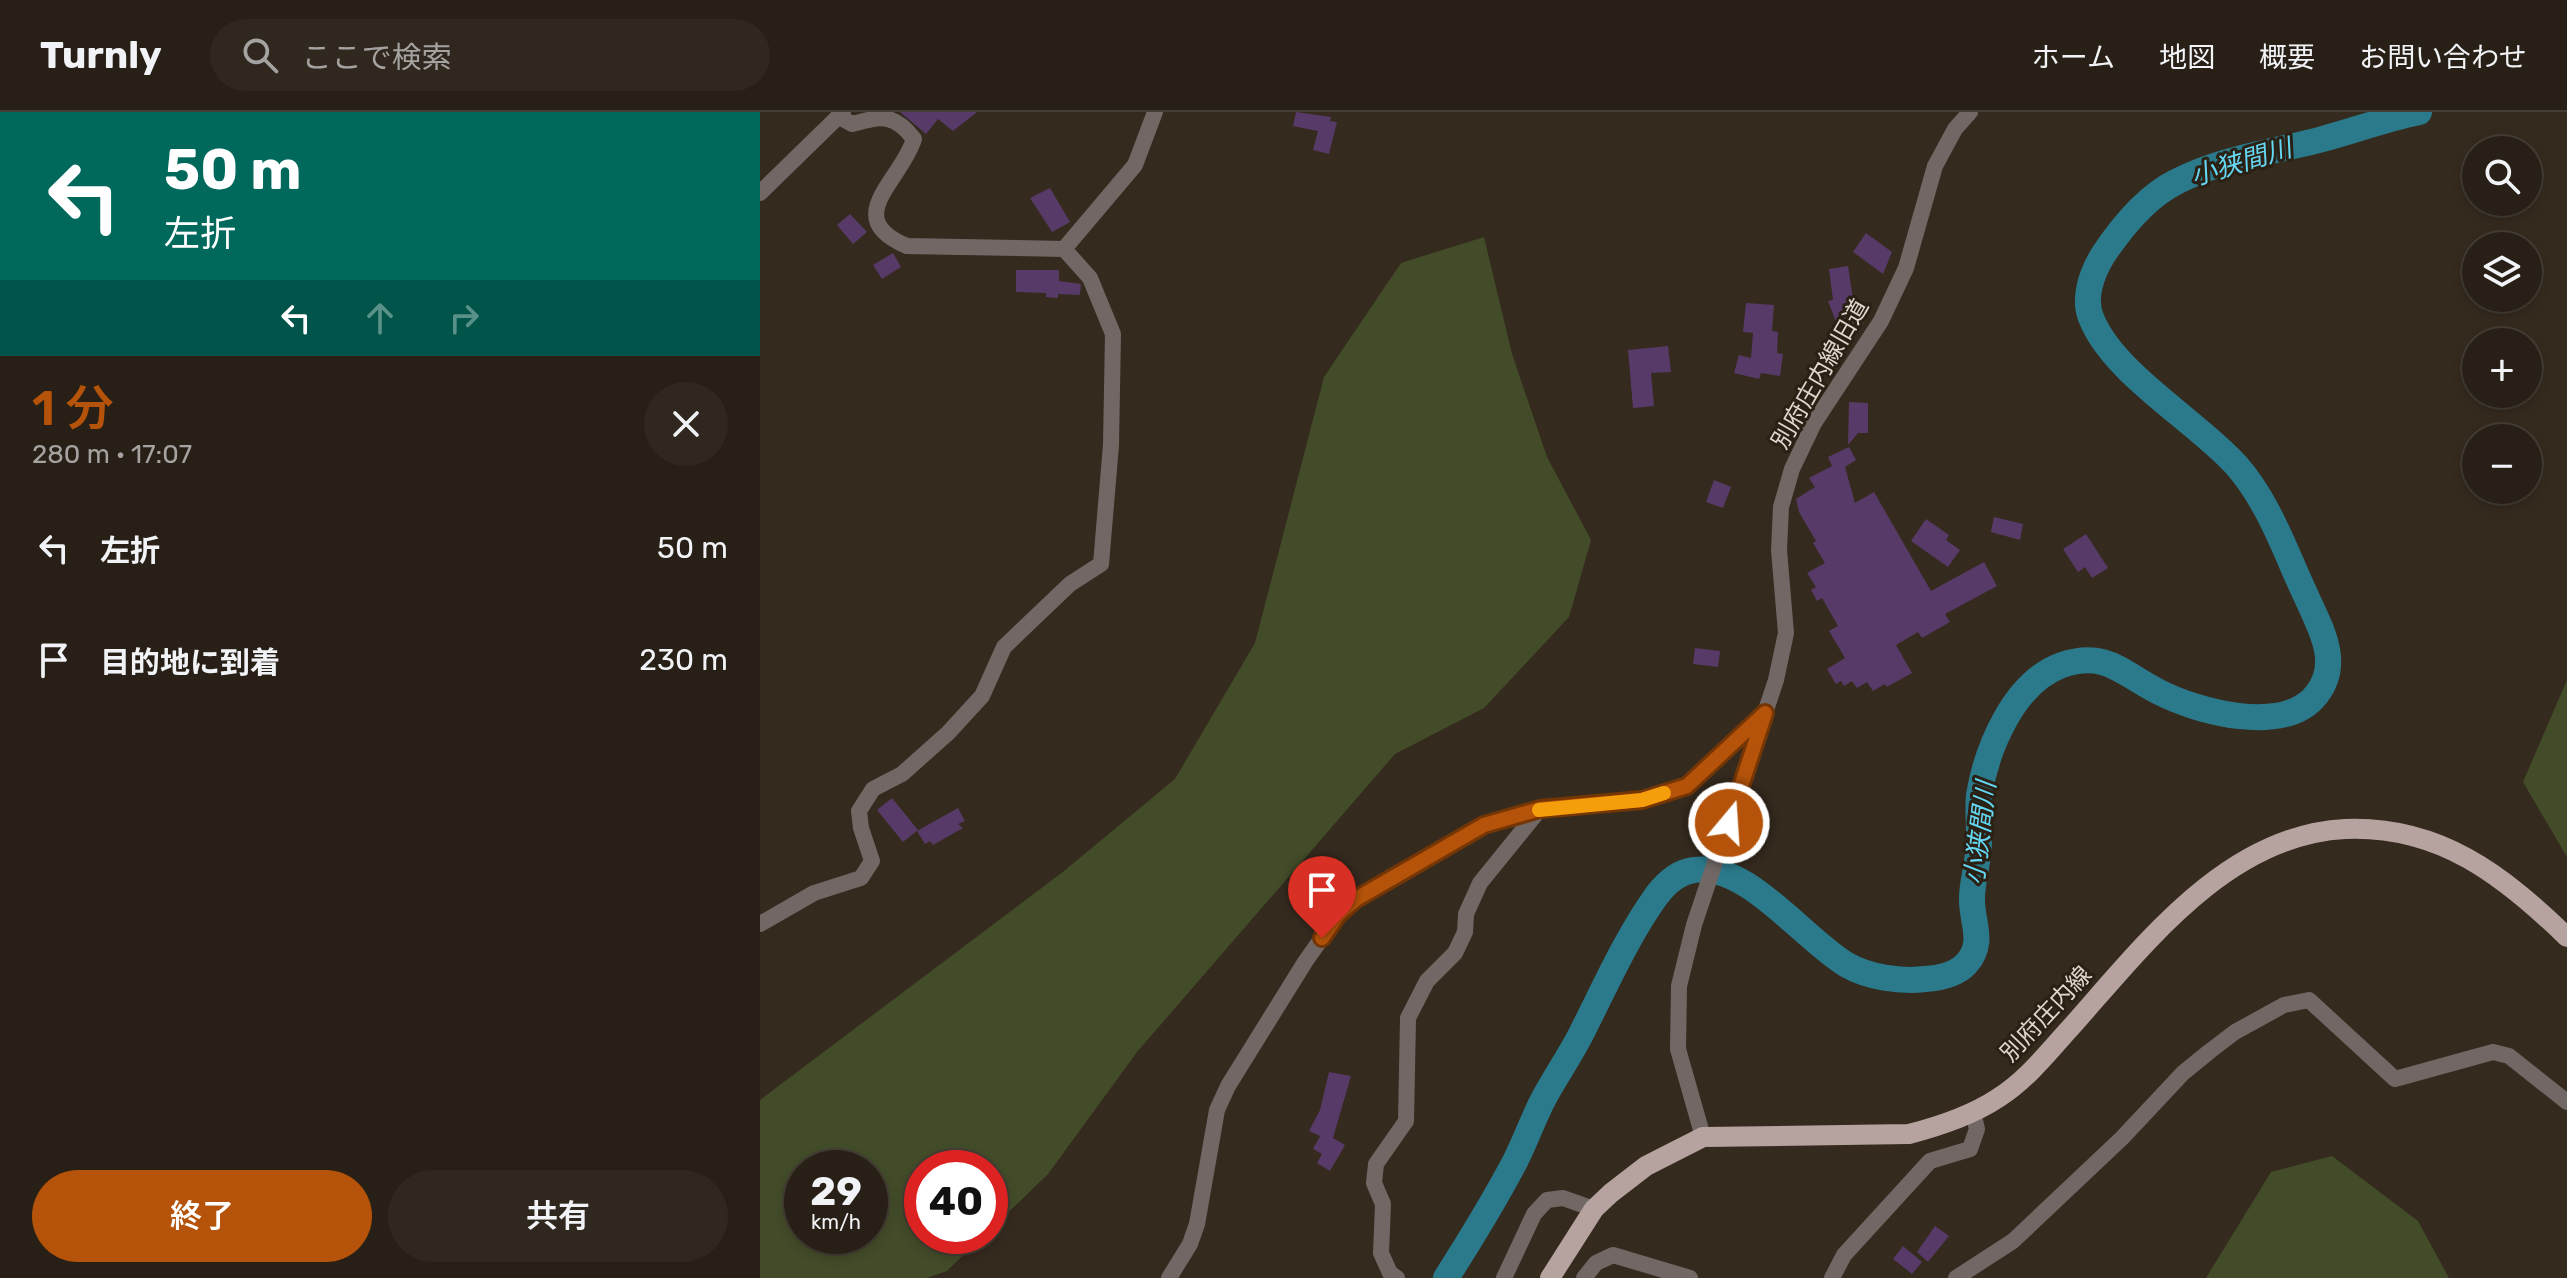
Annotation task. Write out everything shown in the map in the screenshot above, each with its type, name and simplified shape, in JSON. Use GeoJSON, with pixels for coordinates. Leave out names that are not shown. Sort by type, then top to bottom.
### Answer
{"type":"FeatureCollection","features":[{"type":"Feature","properties":{"kind":"main road","name":"別府庄内線"},"geometry":{"type":"LineString","coordinates":[[1550,1278],[1594,1209],[1646,1166],[1703,1137],[1880,1137],[1939,1127],[2000,1097],[2032,1070],[2151,940],[2202,893],[2242,862],[2293,837],[2318,831],[2379,828],[2443,844],[2484,868],[2534,905],[2567,937]]}},
{"type":"Feature","properties":{"kind":"street"},"geometry":{"type":"LineString","coordinates":[[1064,249],[1135,165],[1155,112]]}},
{"type":"Feature","properties":{"kind":"street","name":"別府庄内線旧道"},"geometry":{"type":"LineString","coordinates":[[1703,1137],[1678,1049],[1679,986],[1694,925],[1776,680],[1786,633],[1779,550],[1781,507],[1792,469],[1814,423],[1881,321],[1906,268],[1935,166],[1955,129],[1970,112]]}},
{"type":"Feature","properties":{"kind":"street"},"geometry":{"type":"LineString","coordinates":[[760,193],[840,114],[852,124],[879,117],[901,123],[914,139],[908,157],[888,183],[875,211],[877,227],[887,238],[907,246],[1064,249],[1090,278],[1113,334],[1111,445],[1101,564],[1070,584],[1004,647],[982,696],[948,733],[902,774],[873,789],[859,811],[872,861],[861,878],[814,893],[760,924]]}},
{"type":"Feature","properties":{"kind":"street"},"geometry":{"type":"LineString","coordinates":[[1169,1278],[1190,1244],[1197,1224],[1207,1156],[1222,1098],[1305,962],[1338,915],[1356,899],[1484,825],[1540,809],[1642,800],[1687,786],[1765,713]]}},
{"type":"Feature","properties":{"kind":"street"},"geometry":{"type":"LineString","coordinates":[[1393,1275],[1381,1253],[1383,1204],[1374,1183],[1376,1164],[1406,1121],[1405,1045],[1408,1018],[1427,981],[1455,953],[1465,932],[1466,914],[1480,883],[1540,809]]}},
{"type":"Feature","properties":{"kind":"street"},"geometry":{"type":"LineString","coordinates":[[1956,1278],[2013,1241],[2122,1138],[2183,1073],[2235,1032],[2284,1005],[2309,1000],[2395,1079],[2493,1052],[2509,1056],[2567,1102]]}},
{"type":"Feature","properties":{"kind":"street"},"geometry":{"type":"LineString","coordinates":[[1832,1278],[1844,1255],[1930,1161],[1970,1149],[1977,1129],[1973,1112]]}},
{"type":"Feature","properties":{"kind":"street"},"geometry":{"type":"LineString","coordinates":[[1504,1278],[1534,1214],[1547,1200],[1563,1198],[1594,1209]]}},
{"type":"Feature","properties":{"kind":"street"},"geometry":{"type":"LineString","coordinates":[[1584,1278],[1596,1263],[1613,1255],[1690,1278]]}},
{"type":"Feature","properties":{"kind":"green space"},"geometry":{"type":"Polygon","coordinates":[[[1484,237],[1512,354],[1547,457],[1591,540],[1569,617],[1484,708],[1395,754],[1137,1052],[1048,1174],[1008,1213],[1008,1150],[904,1150],[904,1254],[964,1254],[947,1271],[927,1278],[760,1278],[760,1100],[1064,871],[1175,779],[1255,643],[1324,377],[1401,263],[1484,237]]]}},
{"type":"Feature","properties":{"kind":"green space"},"geometry":{"type":"Polygon","coordinates":[[[2567,680],[2567,857],[2523,782],[2567,680]]]}},
{"type":"Feature","properties":{"kind":"green space"},"geometry":{"type":"Polygon","coordinates":[[[2332,1156],[2418,1221],[2449,1278],[2206,1278],[2271,1172],[2332,1156]]]}},
{"type":"Feature","properties":{"kind":"building"},"geometry":{"type":"Polygon","coordinates":[[[900,112],[977,112],[953,131],[938,119],[926,134],[900,112]]]}},
{"type":"Feature","properties":{"kind":"building"},"geometry":{"type":"Polygon","coordinates":[[[1296,112],[1331,117],[1330,121],[1337,122],[1329,154],[1313,150],[1318,131],[1293,126],[1296,112]]]}},
{"type":"Feature","properties":{"kind":"building"},"geometry":{"type":"Polygon","coordinates":[[[1050,188],[1070,222],[1052,232],[1030,198],[1050,188]]]}},
{"type":"Feature","properties":{"kind":"building"},"geometry":{"type":"Polygon","coordinates":[[[850,214],[867,232],[853,244],[837,225],[850,214]]]}},
{"type":"Feature","properties":{"kind":"building"},"geometry":{"type":"Polygon","coordinates":[[[1866,233],[1892,252],[1883,274],[1853,252],[1866,233]]]}},
{"type":"Feature","properties":{"kind":"building"},"geometry":{"type":"Polygon","coordinates":[[[893,253],[901,267],[882,279],[873,265],[893,253]]]}},
{"type":"Feature","properties":{"kind":"building"},"geometry":{"type":"Polygon","coordinates":[[[1848,266],[1852,293],[1863,324],[1840,332],[1828,301],[1833,300],[1829,269],[1848,266]]]}},
{"type":"Feature","properties":{"kind":"building"},"geometry":{"type":"Polygon","coordinates":[[[1016,270],[1059,270],[1059,281],[1081,284],[1080,295],[1058,294],[1058,298],[1046,297],[1046,293],[1016,292],[1016,270]]]}},
{"type":"Feature","properties":{"kind":"building"},"geometry":{"type":"Polygon","coordinates":[[[1746,303],[1774,305],[1772,331],[1778,332],[1777,353],[1783,354],[1780,376],[1761,373],[1759,379],[1734,373],[1739,355],[1751,358],[1753,333],[1743,332],[1746,303]]]}},
{"type":"Feature","properties":{"kind":"building"},"geometry":{"type":"Polygon","coordinates":[[[1668,346],[1671,372],[1651,373],[1654,406],[1633,408],[1628,350],[1668,346]]]}},
{"type":"Feature","properties":{"kind":"building"},"geometry":{"type":"Polygon","coordinates":[[[1849,402],[1868,403],[1868,433],[1858,433],[1848,445],[1849,402]]]}},
{"type":"Feature","properties":{"kind":"building"},"geometry":{"type":"Polygon","coordinates":[[[1849,447],[1856,460],[1845,467],[1855,503],[1874,492],[1931,591],[1984,562],[1997,586],[1945,614],[1950,622],[1922,638],[1918,632],[1896,645],[1912,673],[1873,691],[1867,682],[1857,688],[1852,681],[1844,686],[1841,681],[1836,684],[1827,669],[1845,658],[1829,631],[1838,626],[1822,598],[1817,601],[1811,590],[1816,587],[1807,573],[1825,563],[1813,543],[1816,541],[1799,512],[1796,499],[1815,487],[1809,478],[1832,466],[1828,457],[1849,447]]]}},
{"type":"Feature","properties":{"kind":"building"},"geometry":{"type":"Polygon","coordinates":[[[1714,480],[1731,487],[1723,508],[1706,502],[1714,480]]]}},
{"type":"Feature","properties":{"kind":"building"},"geometry":{"type":"Polygon","coordinates":[[[1994,517],[2023,524],[2020,540],[1991,532],[1994,517]]]}},
{"type":"Feature","properties":{"kind":"building"},"geometry":{"type":"Polygon","coordinates":[[[1926,519],[1949,535],[1946,540],[1960,550],[1948,567],[1911,541],[1926,519]]]}},
{"type":"Feature","properties":{"kind":"building"},"geometry":{"type":"Polygon","coordinates":[[[2086,534],[2108,568],[2092,578],[2085,567],[2078,572],[2063,549],[2086,534]]]}},
{"type":"Feature","properties":{"kind":"building"},"geometry":{"type":"Polygon","coordinates":[[[1695,648],[1720,651],[1718,667],[1693,664],[1695,648]]]}},
{"type":"Feature","properties":{"kind":"building"},"geometry":{"type":"Polygon","coordinates":[[[892,798],[918,830],[903,842],[877,810],[892,798]]]}},
{"type":"Feature","properties":{"kind":"building"},"geometry":{"type":"Polygon","coordinates":[[[958,808],[965,821],[958,824],[963,828],[933,845],[930,841],[925,844],[917,831],[958,808]]]}},
{"type":"Feature","properties":{"kind":"building"},"geometry":{"type":"Polygon","coordinates":[[[1329,1072],[1351,1076],[1333,1138],[1345,1145],[1330,1171],[1317,1163],[1322,1154],[1313,1149],[1320,1136],[1309,1131],[1320,1110],[1329,1072]]]}},
{"type":"Feature","properties":{"kind":"building"},"geometry":{"type":"Polygon","coordinates":[[[1935,1226],[1949,1236],[1928,1262],[1917,1252],[1935,1226]]]}},
{"type":"Feature","properties":{"kind":"building"},"geometry":{"type":"Polygon","coordinates":[[[1903,1246],[1922,1262],[1912,1274],[1893,1259],[1903,1246]]]}},
{"type":"Feature","properties":{"kind":"waterway","name":"小狭間川"},"geometry":{"type":"LineString","coordinates":[[1446,1278],[1511,1169],[1545,1096],[1635,929],[1657,895],[1673,878],[1694,870],[1714,871],[1734,878],[1774,905],[1830,953],[1865,973],[1905,980],[1947,975],[1966,964],[1975,948],[1972,898],[1979,846],[1979,795],[1989,757],[2017,701],[2045,674],[2077,661],[2102,662],[2174,699],[2240,716],[2284,714],[2303,707],[2317,694],[2328,670],[2326,646],[2318,622],[2259,496],[2221,449],[2119,360],[2092,320],[2088,295],[2103,255],[2126,224],[2165,188],[2228,162],[2419,112]]}},
{"type":"Feature","properties":{"kind":"slow traffic"},"geometry":{"type":"LineString","coordinates":[[1539,810],[1642,800],[1664,793]]}},
{"type":"Feature","properties":{"kind":"route"},"geometry":{"type":"LineString","coordinates":[[1322,938],[1338,915],[1356,899],[1484,825],[1540,809],[1642,800],[1687,786],[1765,713],[1729,823]]}}]}
